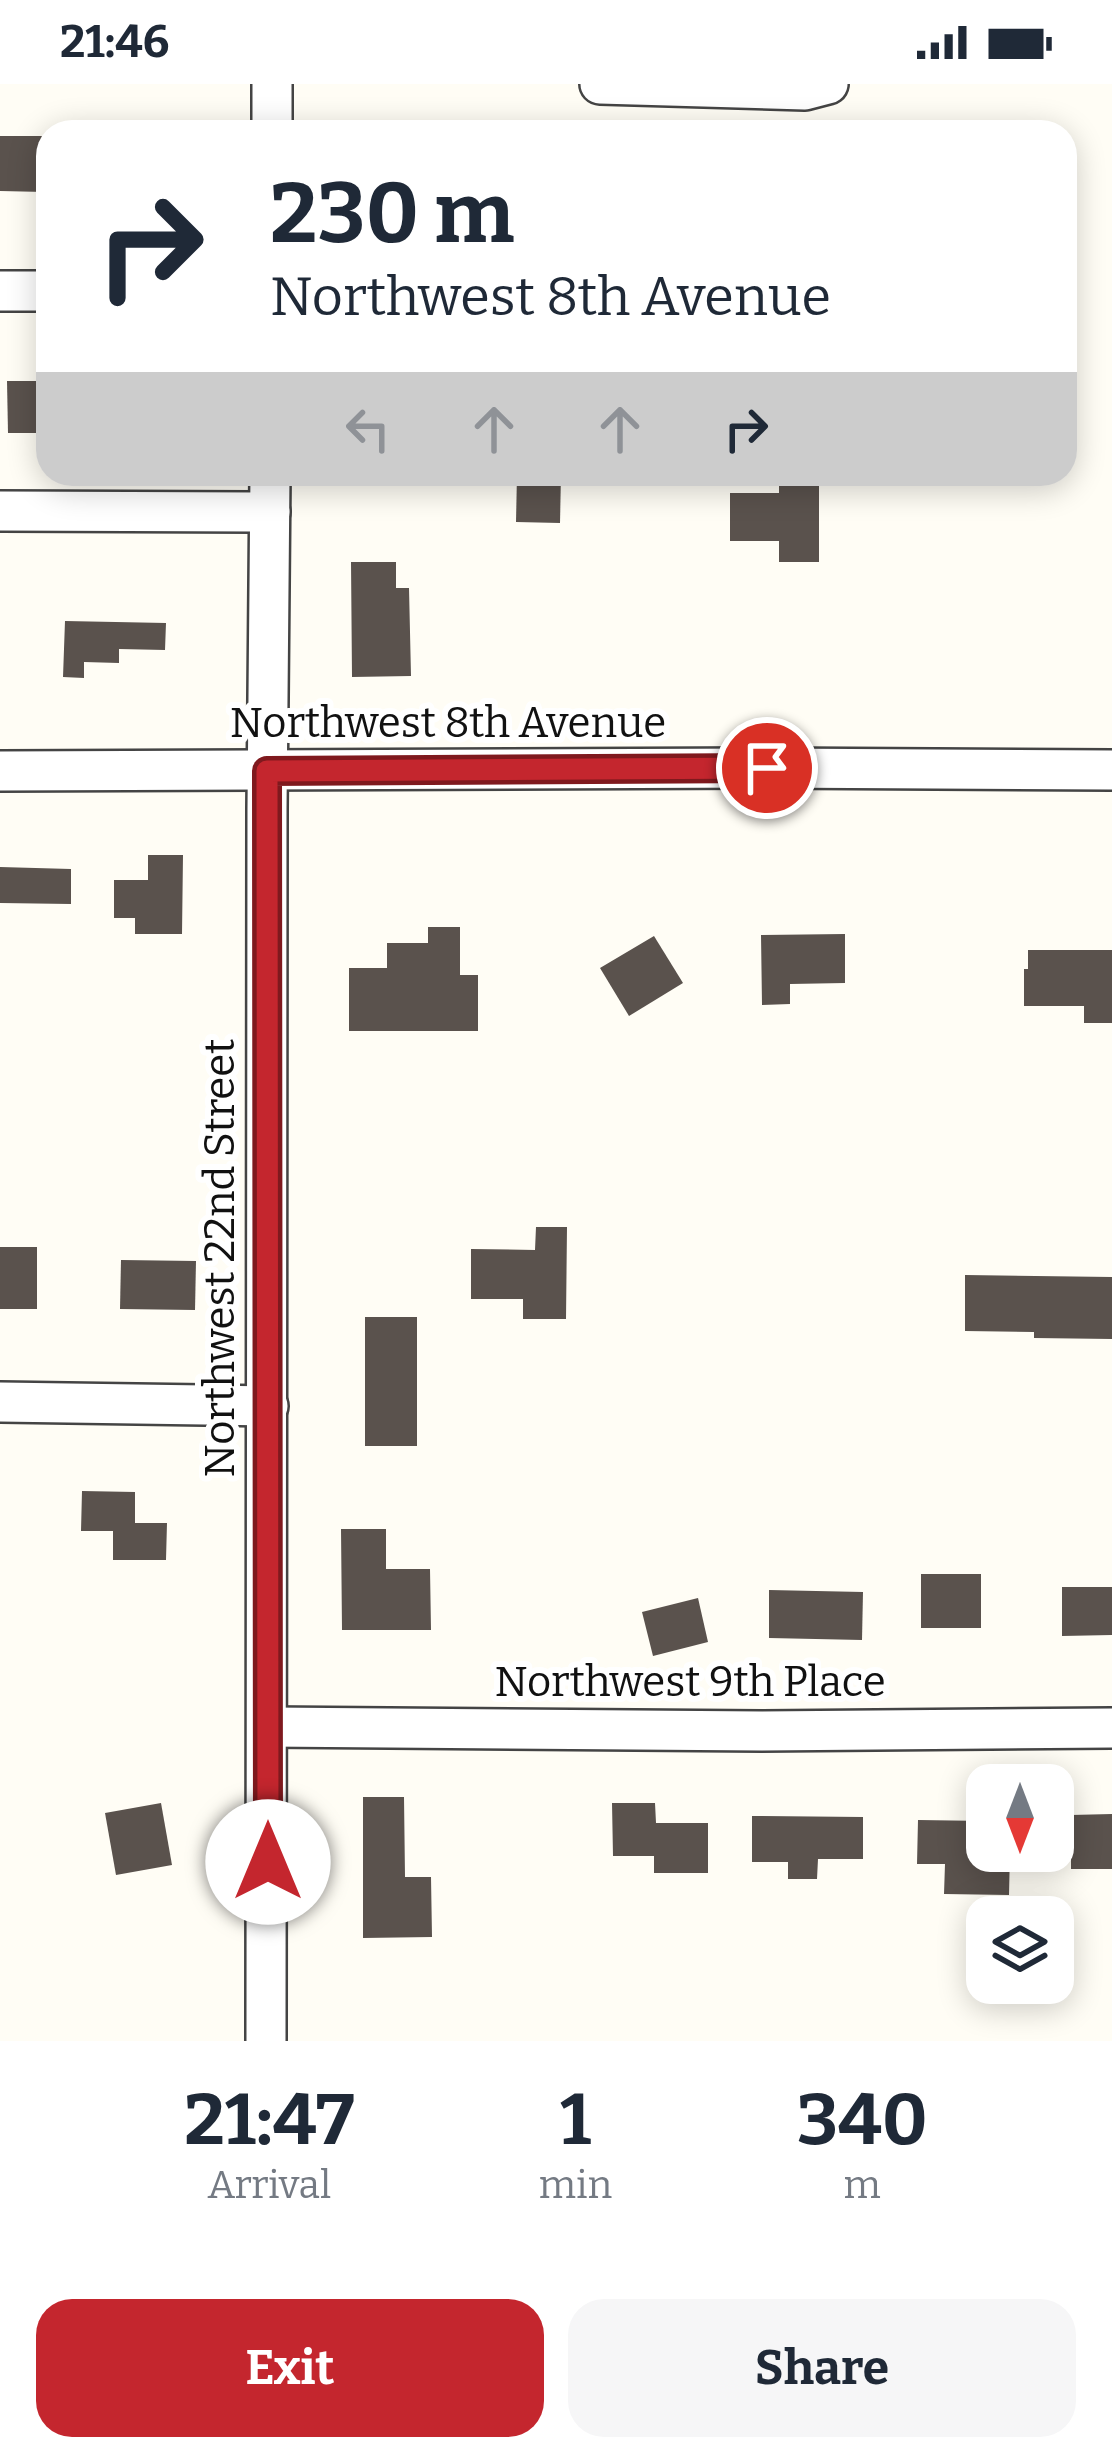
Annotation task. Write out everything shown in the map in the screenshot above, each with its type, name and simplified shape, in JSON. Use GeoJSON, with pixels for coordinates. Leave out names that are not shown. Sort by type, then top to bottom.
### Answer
{"type":"FeatureCollection","features":[{"type":"Feature","properties":{"kind":"street"},"geometry":{"type":"LineString","coordinates":[[272,84],[272,120]]}},
{"type":"Feature","properties":{"kind":"street"},"geometry":{"type":"LineString","coordinates":[[600,84],[806,90],[827,84]]}},
{"type":"Feature","properties":{"kind":"street"},"geometry":{"type":"LineString","coordinates":[[0,291],[36,291]]}},
{"type":"Feature","properties":{"kind":"street"},"geometry":{"type":"LineString","coordinates":[[0,511],[270,493]]}},
{"type":"Feature","properties":{"kind":"street","name":"Northwest 22nd Street"},"geometry":{"type":"LineString","coordinates":[[266,2041],[270,493]]}},
{"type":"Feature","properties":{"kind":"street","name":"Northwest 8th Avenue"},"geometry":{"type":"LineString","coordinates":[[0,771],[1112,770]]}},
{"type":"Feature","properties":{"kind":"street"},"geometry":{"type":"LineString","coordinates":[[0,1402],[268,1406]]}},
{"type":"Feature","properties":{"kind":"street","name":"Northwest 9th Place"},"geometry":{"type":"LineString","coordinates":[[268,1727],[1112,1728]]}},
{"type":"Feature","properties":{"kind":"building"},"geometry":{"type":"Polygon","coordinates":[[[0,136],[36,136],[36,192],[0,191],[0,136]]]}},
{"type":"Feature","properties":{"kind":"building"},"geometry":{"type":"Polygon","coordinates":[[[7,381],[36,381],[36,433],[8,433],[7,381]]]}},
{"type":"Feature","properties":{"kind":"building"},"geometry":{"type":"Polygon","coordinates":[[[517,486],[561,486],[560,523],[516,522],[517,486]]]}},
{"type":"Feature","properties":{"kind":"building"},"geometry":{"type":"Polygon","coordinates":[[[779,486],[819,486],[819,562],[779,562],[779,541],[730,541],[730,493],[779,493],[779,486]]]}},
{"type":"Feature","properties":{"kind":"building"},"geometry":{"type":"Polygon","coordinates":[[[351,562],[396,562],[396,588],[409,588],[411,676],[352,677],[351,562]]]}},
{"type":"Feature","properties":{"kind":"building"},"geometry":{"type":"Polygon","coordinates":[[[65,621],[166,623],[165,650],[119,649],[119,663],[84,662],[84,678],[63,677],[65,621]]]}},
{"type":"Feature","properties":{"kind":"building"},"geometry":{"type":"Polygon","coordinates":[[[148,855],[183,855],[182,934],[135,934],[135,918],[114,918],[114,880],[148,880],[148,855]]]}},
{"type":"Feature","properties":{"kind":"building"},"geometry":{"type":"Polygon","coordinates":[[[0,867],[71,869],[71,904],[0,903],[0,867]]]}},
{"type":"Feature","properties":{"kind":"building"},"geometry":{"type":"Polygon","coordinates":[[[428,927],[460,927],[460,975],[478,975],[478,1031],[349,1031],[349,968],[387,968],[387,943],[428,943],[428,927]]]}},
{"type":"Feature","properties":{"kind":"building"},"geometry":{"type":"Polygon","coordinates":[[[845,934],[845,983],[790,984],[790,1004],[762,1005],[761,935],[845,934]]]}},
{"type":"Feature","properties":{"kind":"building"},"geometry":{"type":"Polygon","coordinates":[[[654,936],[683,983],[629,1016],[600,968],[654,936]]]}},
{"type":"Feature","properties":{"kind":"building"},"geometry":{"type":"Polygon","coordinates":[[[1028,950],[1112,950],[1112,1023],[1084,1023],[1084,1006],[1024,1006],[1028,950]]]}},
{"type":"Feature","properties":{"kind":"building"},"geometry":{"type":"Polygon","coordinates":[[[536,1227],[567,1227],[566,1319],[523,1319],[523,1299],[471,1299],[471,1249],[535,1250],[536,1227]]]}},
{"type":"Feature","properties":{"kind":"building"},"geometry":{"type":"Polygon","coordinates":[[[0,1247],[37,1247],[37,1309],[0,1309],[0,1247]]]}},
{"type":"Feature","properties":{"kind":"building"},"geometry":{"type":"Polygon","coordinates":[[[121,1260],[196,1261],[195,1310],[120,1309],[121,1260]]]}},
{"type":"Feature","properties":{"kind":"building"},"geometry":{"type":"Polygon","coordinates":[[[965,1275],[1112,1277],[1112,1339],[965,1331],[965,1275]]]}},
{"type":"Feature","properties":{"kind":"building"},"geometry":{"type":"Polygon","coordinates":[[[365,1317],[417,1317],[417,1446],[365,1446],[365,1317]]]}},
{"type":"Feature","properties":{"kind":"building"},"geometry":{"type":"Polygon","coordinates":[[[82,1491],[135,1492],[135,1523],[167,1523],[166,1560],[113,1560],[113,1531],[81,1531],[82,1491]]]}},
{"type":"Feature","properties":{"kind":"building"},"geometry":{"type":"Polygon","coordinates":[[[341,1529],[386,1529],[386,1569],[430,1569],[431,1630],[342,1630],[341,1529]]]}},
{"type":"Feature","properties":{"kind":"building"},"geometry":{"type":"Polygon","coordinates":[[[921,1574],[981,1574],[981,1628],[921,1628],[921,1574]]]}},
{"type":"Feature","properties":{"kind":"building"},"geometry":{"type":"Polygon","coordinates":[[[1062,1587],[1112,1587],[1112,1635],[1062,1636],[1062,1587]]]}},
{"type":"Feature","properties":{"kind":"building"},"geometry":{"type":"Polygon","coordinates":[[[769,1590],[863,1592],[862,1640],[769,1638],[769,1590]]]}},
{"type":"Feature","properties":{"kind":"building"},"geometry":{"type":"Polygon","coordinates":[[[698,1598],[708,1642],[653,1656],[642,1612],[698,1598]]]}},
{"type":"Feature","properties":{"kind":"building"},"geometry":{"type":"Polygon","coordinates":[[[363,1797],[404,1797],[405,1877],[431,1877],[432,1937],[363,1938],[363,1797]]]}},
{"type":"Feature","properties":{"kind":"building"},"geometry":{"type":"Polygon","coordinates":[[[161,1803],[172,1865],[116,1875],[105,1813],[161,1803]]]}},
{"type":"Feature","properties":{"kind":"building"},"geometry":{"type":"Polygon","coordinates":[[[612,1803],[655,1803],[656,1823],[708,1823],[708,1873],[654,1873],[654,1856],[613,1856],[612,1803]]]}},
{"type":"Feature","properties":{"kind":"building"},"geometry":{"type":"Polygon","coordinates":[[[1112,1814],[1112,1869],[1074,1869],[1074,1815],[1112,1814]]]}},
{"type":"Feature","properties":{"kind":"building"},"geometry":{"type":"Polygon","coordinates":[[[752,1816],[863,1817],[863,1859],[818,1859],[817,1879],[788,1879],[788,1862],[752,1862],[752,1816]]]}},
{"type":"Feature","properties":{"kind":"building"},"geometry":{"type":"Polygon","coordinates":[[[918,1820],[966,1821],[966,1872],[1010,1872],[1009,1895],[944,1894],[945,1864],[917,1864],[918,1820]]]}},
{"type":"Feature","properties":{"kind":"route"},"geometry":{"type":"LineString","coordinates":[[268,1862],[267,771],[767,768]]}}]}
